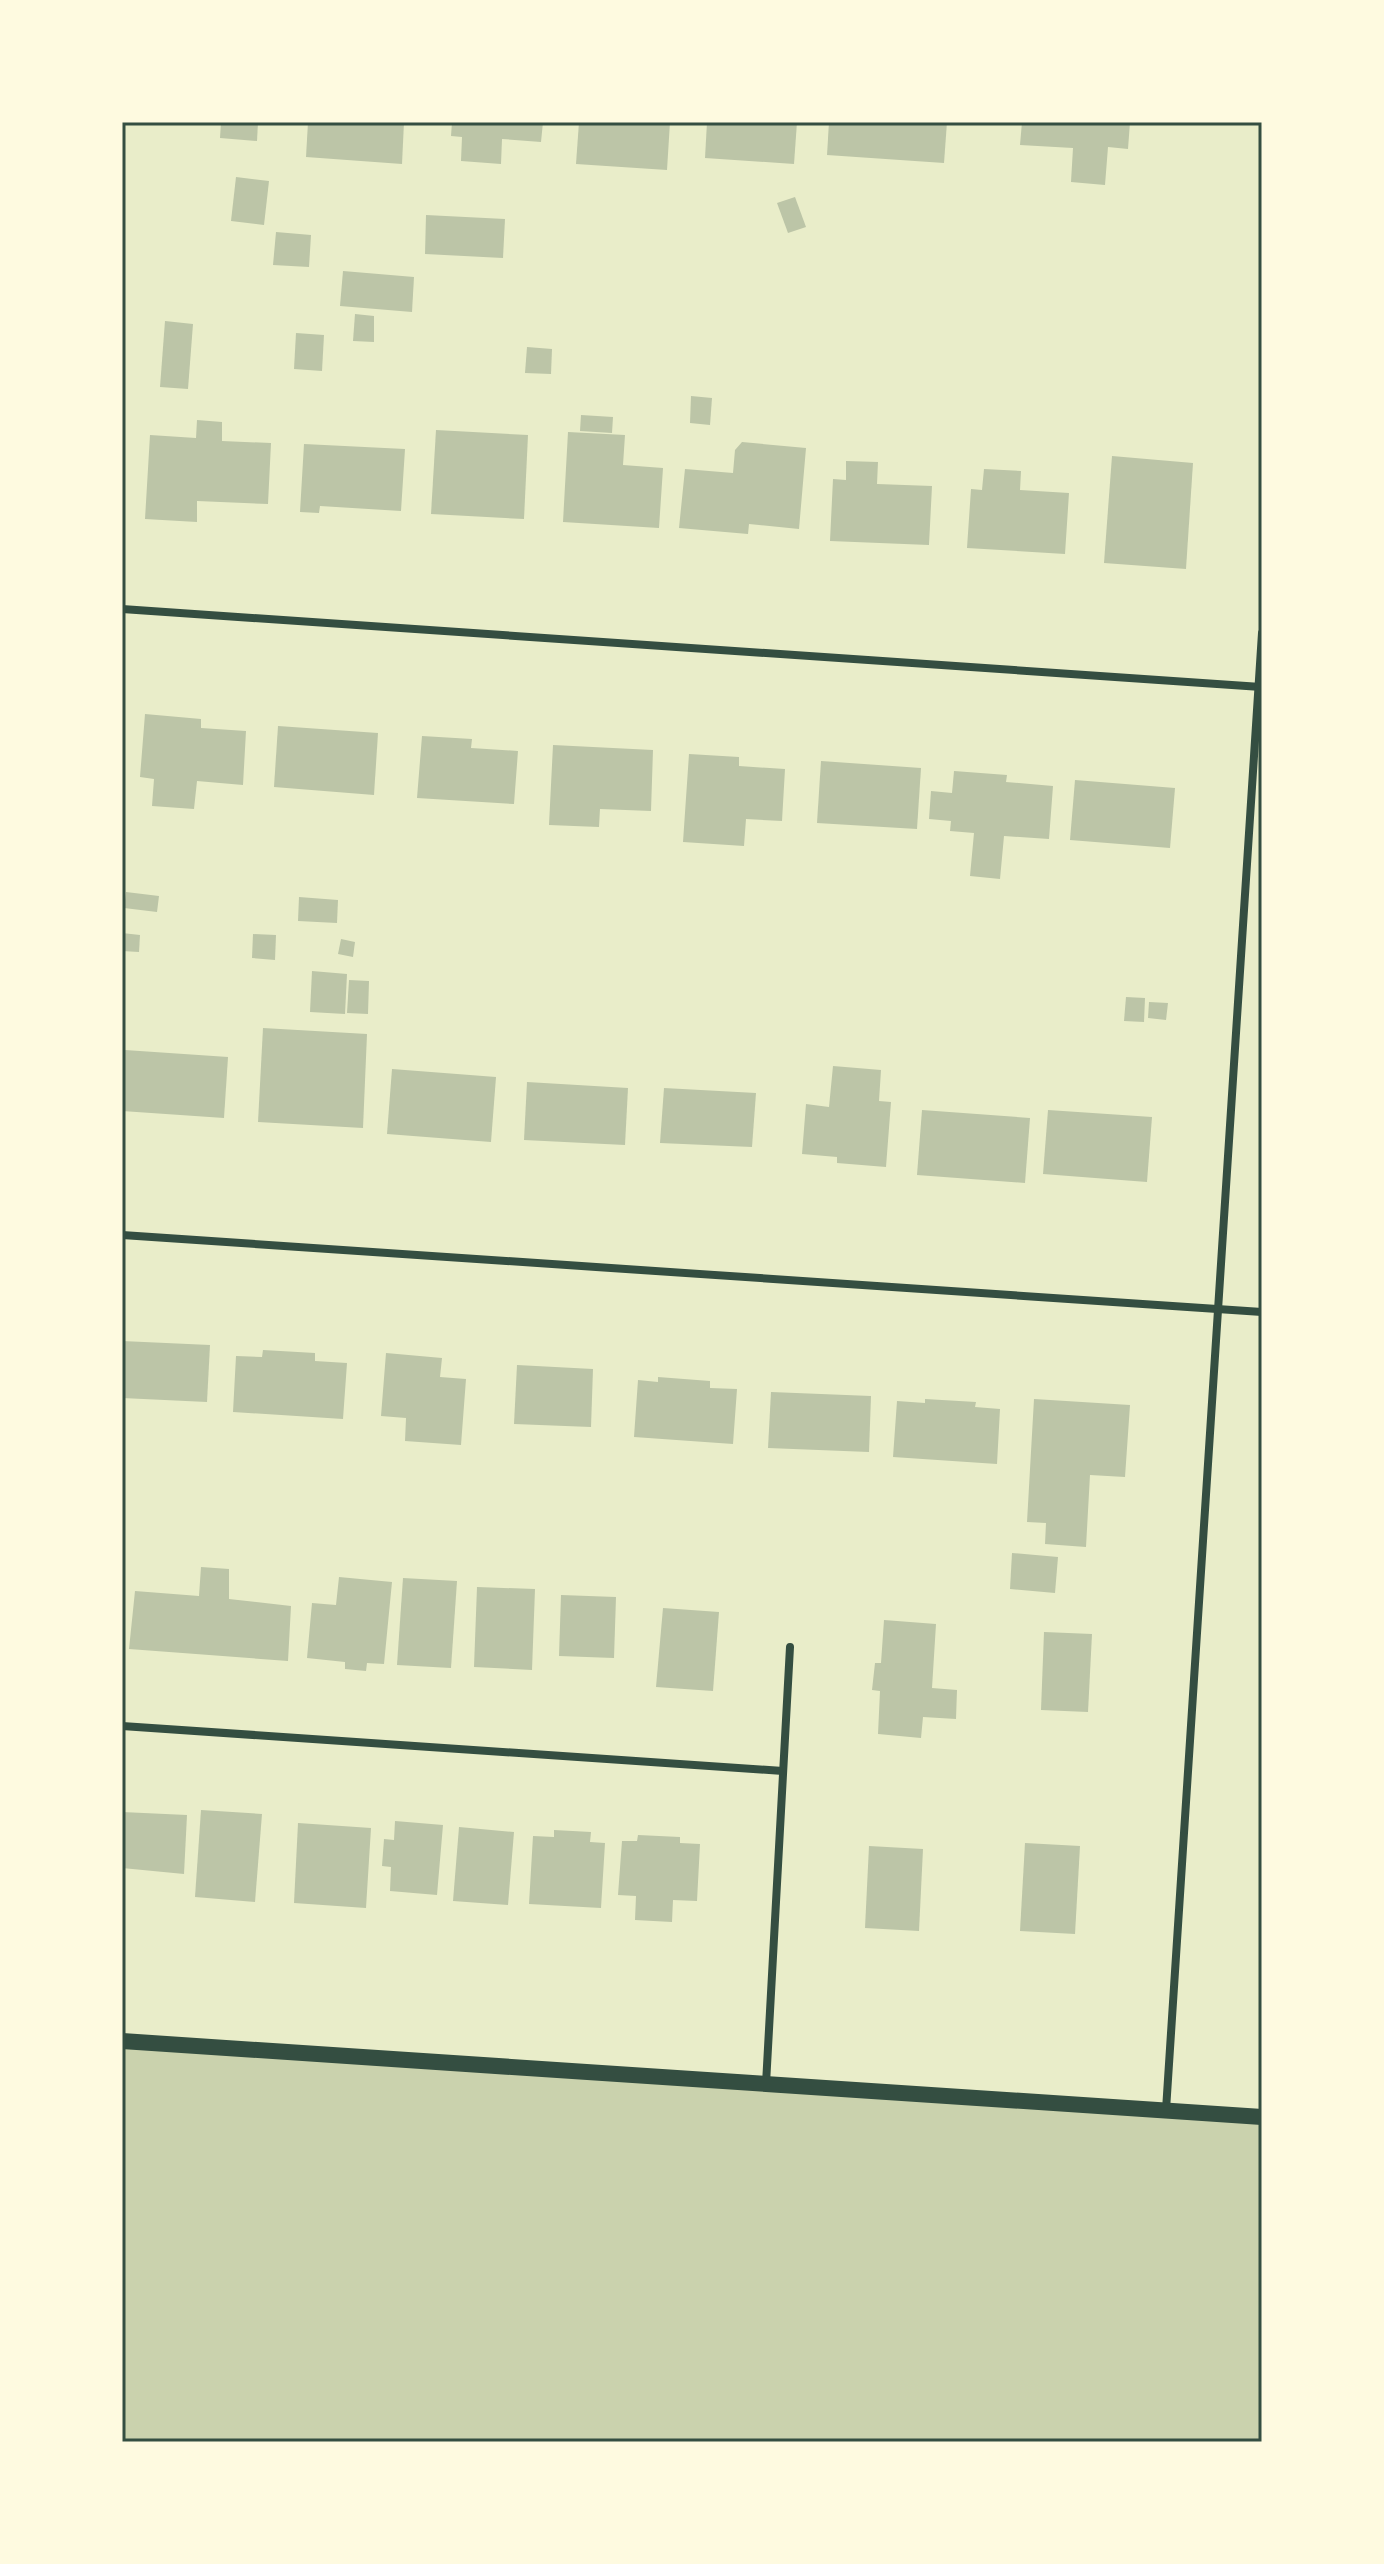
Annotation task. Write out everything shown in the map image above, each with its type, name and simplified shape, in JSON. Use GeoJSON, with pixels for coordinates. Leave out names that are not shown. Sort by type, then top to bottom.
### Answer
{"type":"FeatureCollection","features":[{"type":"Feature","properties":{"kind":"main road"},"geometry":{"type":"LineString","coordinates":[[122,2041],[1262,2117]]}},
{"type":"Feature","properties":{"kind":"street"},"geometry":{"type":"LineString","coordinates":[[122,609],[1260,686]]}},
{"type":"Feature","properties":{"kind":"street"},"geometry":{"type":"LineString","coordinates":[[1165,2111],[1262,633]]}},
{"type":"Feature","properties":{"kind":"street"},"geometry":{"type":"LineString","coordinates":[[122,1235],[1262,1312]]}},
{"type":"Feature","properties":{"kind":"street"},"geometry":{"type":"LineString","coordinates":[[766,2085],[790,1647]]}},
{"type":"Feature","properties":{"kind":"street"},"geometry":{"type":"LineString","coordinates":[[122,1726],[783,1771]]}},
{"type":"Feature","properties":{"kind":"green space"},"geometry":{"type":"Polygon","coordinates":[[[122,2036],[1262,2111],[1262,2442],[122,2442],[122,2036]]]}},
{"type":"Feature","properties":{"kind":"building"},"geometry":{"type":"Polygon","coordinates":[[[221,122],[258,122],[257,141],[220,138],[221,122]]]}},
{"type":"Feature","properties":{"kind":"building"},"geometry":{"type":"Polygon","coordinates":[[[308,122],[404,122],[402,164],[306,157],[308,122]]]}},
{"type":"Feature","properties":{"kind":"building"},"geometry":{"type":"Polygon","coordinates":[[[452,122],[543,122],[541,142],[502,139],[501,164],[461,161],[462,137],[451,136],[452,122]]]}},
{"type":"Feature","properties":{"kind":"building"},"geometry":{"type":"Polygon","coordinates":[[[579,122],[670,122],[667,170],[576,164],[579,122]]]}},
{"type":"Feature","properties":{"kind":"building"},"geometry":{"type":"Polygon","coordinates":[[[707,122],[797,122],[794,164],[705,158],[707,122]]]}},
{"type":"Feature","properties":{"kind":"building"},"geometry":{"type":"Polygon","coordinates":[[[829,122],[947,122],[944,163],[827,155],[829,122]]]}},
{"type":"Feature","properties":{"kind":"building"},"geometry":{"type":"Polygon","coordinates":[[[1022,122],[1130,122],[1128,149],[1108,147],[1105,185],[1071,182],[1073,148],[1020,145],[1022,122]]]}},
{"type":"Feature","properties":{"kind":"building"},"geometry":{"type":"Polygon","coordinates":[[[236,177],[269,181],[264,225],[231,221],[236,177]]]}},
{"type":"Feature","properties":{"kind":"building"},"geometry":{"type":"Polygon","coordinates":[[[795,197],[806,227],[788,233],[777,203],[795,197]]]}},
{"type":"Feature","properties":{"kind":"building"},"geometry":{"type":"Polygon","coordinates":[[[426,215],[505,219],[503,258],[425,254],[426,215]]]}},
{"type":"Feature","properties":{"kind":"building"},"geometry":{"type":"Polygon","coordinates":[[[276,232],[311,235],[309,267],[273,265],[276,232]]]}},
{"type":"Feature","properties":{"kind":"building"},"geometry":{"type":"Polygon","coordinates":[[[343,271],[414,277],[412,312],[340,306],[343,271]]]}},
{"type":"Feature","properties":{"kind":"building"},"geometry":{"type":"Polygon","coordinates":[[[355,314],[374,316],[374,342],[353,341],[355,314]]]}},
{"type":"Feature","properties":{"kind":"building"},"geometry":{"type":"Polygon","coordinates":[[[165,321],[193,324],[188,389],[160,387],[165,321]]]}},
{"type":"Feature","properties":{"kind":"building"},"geometry":{"type":"Polygon","coordinates":[[[296,333],[324,335],[322,371],[294,369],[296,333]]]}},
{"type":"Feature","properties":{"kind":"building"},"geometry":{"type":"Polygon","coordinates":[[[527,347],[552,349],[551,374],[525,373],[527,347]]]}},
{"type":"Feature","properties":{"kind":"building"},"geometry":{"type":"Polygon","coordinates":[[[691,396],[712,398],[710,425],[690,423],[691,396]]]}},
{"type":"Feature","properties":{"kind":"building"},"geometry":{"type":"Polygon","coordinates":[[[581,415],[613,417],[612,433],[580,431],[581,415]]]}},
{"type":"Feature","properties":{"kind":"building"},"geometry":{"type":"Polygon","coordinates":[[[197,420],[222,422],[222,441],[271,443],[268,504],[197,501],[197,522],[145,519],[150,435],[196,438],[197,420]]]}},
{"type":"Feature","properties":{"kind":"building"},"geometry":{"type":"Polygon","coordinates":[[[436,430],[528,435],[524,519],[431,514],[436,430]]]}},
{"type":"Feature","properties":{"kind":"building"},"geometry":{"type":"Polygon","coordinates":[[[568,432],[625,435],[623,465],[663,468],[659,528],[563,522],[568,432]]]}},
{"type":"Feature","properties":{"kind":"building"},"geometry":{"type":"Polygon","coordinates":[[[742,442],[806,448],[799,529],[749,524],[748,534],[679,528],[685,469],[733,473],[735,450],[742,442]]]}},
{"type":"Feature","properties":{"kind":"building"},"geometry":{"type":"Polygon","coordinates":[[[304,444],[405,449],[401,511],[320,506],[319,513],[300,512],[304,444]]]}},
{"type":"Feature","properties":{"kind":"building"},"geometry":{"type":"Polygon","coordinates":[[[1112,456],[1193,463],[1186,569],[1104,563],[1112,456]]]}},
{"type":"Feature","properties":{"kind":"building"},"geometry":{"type":"Polygon","coordinates":[[[846,461],[878,462],[877,484],[932,486],[929,545],[830,541],[833,479],[846,480],[846,461]]]}},
{"type":"Feature","properties":{"kind":"building"},"geometry":{"type":"Polygon","coordinates":[[[984,469],[1021,471],[1020,490],[1069,493],[1065,554],[967,548],[971,489],[982,490],[984,469]]]}},
{"type":"Feature","properties":{"kind":"building"},"geometry":{"type":"Polygon","coordinates":[[[145,714],[201,719],[201,728],[246,731],[243,785],[197,781],[194,809],[152,806],[154,779],[140,777],[145,714]]]}},
{"type":"Feature","properties":{"kind":"building"},"geometry":{"type":"Polygon","coordinates":[[[278,726],[378,733],[374,795],[274,787],[278,726]]]}},
{"type":"Feature","properties":{"kind":"building"},"geometry":{"type":"Polygon","coordinates":[[[422,736],[472,739],[471,748],[518,751],[514,804],[417,798],[422,736]]]}},
{"type":"Feature","properties":{"kind":"building"},"geometry":{"type":"Polygon","coordinates":[[[553,745],[653,750],[651,811],[600,809],[599,827],[549,825],[553,745]]]}},
{"type":"Feature","properties":{"kind":"building"},"geometry":{"type":"Polygon","coordinates":[[[689,754],[739,757],[739,766],[785,769],[782,821],[746,819],[744,846],[683,842],[689,754]]]}},
{"type":"Feature","properties":{"kind":"building"},"geometry":{"type":"Polygon","coordinates":[[[821,761],[921,768],[917,829],[817,823],[821,761]]]}},
{"type":"Feature","properties":{"kind":"building"},"geometry":{"type":"Polygon","coordinates":[[[954,771],[1007,775],[1006,782],[1053,786],[1049,839],[1004,836],[1000,879],[970,876],[974,833],[950,831],[951,821],[929,819],[931,791],[952,793],[954,771]]]}},
{"type":"Feature","properties":{"kind":"building"},"geometry":{"type":"Polygon","coordinates":[[[1075,780],[1175,788],[1170,848],[1070,840],[1075,780]]]}},
{"type":"Feature","properties":{"kind":"building"},"geometry":{"type":"Polygon","coordinates":[[[126,892],[159,896],[157,912],[124,908],[126,892]]]}},
{"type":"Feature","properties":{"kind":"building"},"geometry":{"type":"Polygon","coordinates":[[[299,897],[338,900],[337,923],[298,921],[299,897]]]}},
{"type":"Feature","properties":{"kind":"building"},"geometry":{"type":"Polygon","coordinates":[[[122,933],[140,935],[139,952],[122,951],[122,933]]]}},
{"type":"Feature","properties":{"kind":"building"},"geometry":{"type":"Polygon","coordinates":[[[253,934],[276,935],[275,960],[252,958],[253,934]]]}},
{"type":"Feature","properties":{"kind":"building"},"geometry":{"type":"Polygon","coordinates":[[[341,939],[355,942],[353,957],[338,954],[341,939]]]}},
{"type":"Feature","properties":{"kind":"building"},"geometry":{"type":"Polygon","coordinates":[[[312,971],[347,974],[345,1014],[310,1012],[312,971]]]}},
{"type":"Feature","properties":{"kind":"building"},"geometry":{"type":"Polygon","coordinates":[[[349,980],[369,981],[368,1014],[347,1013],[349,980]]]}},
{"type":"Feature","properties":{"kind":"building"},"geometry":{"type":"Polygon","coordinates":[[[1126,997],[1145,998],[1144,1022],[1124,1021],[1126,997]]]}},
{"type":"Feature","properties":{"kind":"building"},"geometry":{"type":"Polygon","coordinates":[[[1149,1002],[1168,1003],[1166,1020],[1148,1018],[1149,1002]]]}},
{"type":"Feature","properties":{"kind":"building"},"geometry":{"type":"Polygon","coordinates":[[[263,1028],[367,1034],[363,1128],[258,1122],[263,1028]]]}},
{"type":"Feature","properties":{"kind":"building"},"geometry":{"type":"Polygon","coordinates":[[[125,1050],[228,1057],[224,1118],[122,1111],[125,1050]]]}},
{"type":"Feature","properties":{"kind":"building"},"geometry":{"type":"Polygon","coordinates":[[[833,1066],[881,1070],[879,1101],[891,1102],[886,1167],[837,1163],[837,1157],[802,1154],[806,1104],[829,1107],[833,1066]]]}},
{"type":"Feature","properties":{"kind":"building"},"geometry":{"type":"Polygon","coordinates":[[[392,1069],[496,1077],[491,1142],[387,1134],[392,1069]]]}},
{"type":"Feature","properties":{"kind":"building"},"geometry":{"type":"Polygon","coordinates":[[[527,1082],[628,1088],[625,1145],[524,1140],[527,1082]]]}},
{"type":"Feature","properties":{"kind":"building"},"geometry":{"type":"Polygon","coordinates":[[[664,1088],[756,1093],[752,1147],[660,1143],[664,1088]]]}},
{"type":"Feature","properties":{"kind":"building"},"geometry":{"type":"Polygon","coordinates":[[[922,1110],[1030,1118],[1025,1183],[917,1175],[922,1110]]]}},
{"type":"Feature","properties":{"kind":"building"},"geometry":{"type":"Polygon","coordinates":[[[1048,1110],[1152,1117],[1147,1182],[1043,1174],[1048,1110]]]}},
{"type":"Feature","properties":{"kind":"building"},"geometry":{"type":"Polygon","coordinates":[[[122,1341],[210,1345],[207,1402],[122,1398],[122,1341]]]}},
{"type":"Feature","properties":{"kind":"building"},"geometry":{"type":"Polygon","coordinates":[[[263,1350],[315,1353],[315,1361],[347,1363],[343,1419],[233,1412],[236,1356],[262,1357],[263,1350]]]}},
{"type":"Feature","properties":{"kind":"building"},"geometry":{"type":"Polygon","coordinates":[[[386,1353],[442,1358],[440,1377],[466,1379],[461,1445],[405,1441],[406,1418],[381,1416],[386,1353]]]}},
{"type":"Feature","properties":{"kind":"building"},"geometry":{"type":"Polygon","coordinates":[[[517,1365],[593,1369],[591,1427],[514,1424],[517,1365]]]}},
{"type":"Feature","properties":{"kind":"building"},"geometry":{"type":"Polygon","coordinates":[[[658,1377],[710,1381],[710,1388],[737,1389],[733,1444],[634,1437],[638,1380],[658,1382],[658,1377]]]}},
{"type":"Feature","properties":{"kind":"building"},"geometry":{"type":"Polygon","coordinates":[[[771,1392],[871,1396],[869,1452],[768,1448],[771,1392]]]}},
{"type":"Feature","properties":{"kind":"building"},"geometry":{"type":"Polygon","coordinates":[[[925,1399],[976,1402],[975,1407],[1000,1409],[997,1464],[893,1457],[897,1401],[925,1403],[925,1399]]]}},
{"type":"Feature","properties":{"kind":"building"},"geometry":{"type":"Polygon","coordinates":[[[1034,1399],[1130,1405],[1125,1477],[1090,1475],[1086,1547],[1045,1544],[1046,1523],[1027,1522],[1034,1399]]]}},
{"type":"Feature","properties":{"kind":"building"},"geometry":{"type":"Polygon","coordinates":[[[1012,1553],[1058,1557],[1055,1593],[1010,1589],[1012,1553]]]}},
{"type":"Feature","properties":{"kind":"building"},"geometry":{"type":"Polygon","coordinates":[[[201,1567],[229,1569],[229,1599],[291,1606],[288,1661],[129,1649],[135,1591],[199,1596],[201,1567]]]}},
{"type":"Feature","properties":{"kind":"building"},"geometry":{"type":"Polygon","coordinates":[[[339,1577],[392,1582],[384,1664],[367,1663],[366,1671],[345,1669],[345,1662],[307,1658],[312,1603],[336,1605],[339,1577]]]}},
{"type":"Feature","properties":{"kind":"building"},"geometry":{"type":"Polygon","coordinates":[[[403,1578],[457,1581],[451,1668],[397,1665],[403,1578]]]}},
{"type":"Feature","properties":{"kind":"building"},"geometry":{"type":"Polygon","coordinates":[[[477,1587],[535,1589],[532,1670],[474,1667],[477,1587]]]}},
{"type":"Feature","properties":{"kind":"building"},"geometry":{"type":"Polygon","coordinates":[[[561,1595],[616,1597],[614,1658],[559,1656],[561,1595]]]}},
{"type":"Feature","properties":{"kind":"building"},"geometry":{"type":"Polygon","coordinates":[[[663,1608],[719,1612],[713,1691],[656,1687],[663,1608]]]}},
{"type":"Feature","properties":{"kind":"building"},"geometry":{"type":"Polygon","coordinates":[[[884,1620],[936,1624],[932,1688],[957,1690],[956,1719],[923,1717],[921,1738],[878,1734],[880,1691],[872,1690],[875,1663],[881,1663],[884,1620]]]}},
{"type":"Feature","properties":{"kind":"building"},"geometry":{"type":"Polygon","coordinates":[[[1044,1632],[1092,1634],[1088,1712],[1041,1710],[1044,1632]]]}},
{"type":"Feature","properties":{"kind":"building"},"geometry":{"type":"Polygon","coordinates":[[[201,1810],[262,1814],[255,1902],[195,1897],[201,1810]]]}},
{"type":"Feature","properties":{"kind":"building"},"geometry":{"type":"Polygon","coordinates":[[[122,1812],[187,1815],[184,1874],[122,1868],[122,1812]]]}},
{"type":"Feature","properties":{"kind":"building"},"geometry":{"type":"Polygon","coordinates":[[[395,1821],[443,1825],[437,1895],[390,1891],[391,1867],[382,1866],[384,1839],[394,1840],[395,1821]]]}},
{"type":"Feature","properties":{"kind":"building"},"geometry":{"type":"Polygon","coordinates":[[[298,1823],[371,1828],[366,1908],[294,1903],[298,1823]]]}},
{"type":"Feature","properties":{"kind":"building"},"geometry":{"type":"Polygon","coordinates":[[[459,1827],[514,1832],[508,1905],[453,1901],[459,1827]]]}},
{"type":"Feature","properties":{"kind":"building"},"geometry":{"type":"Polygon","coordinates":[[[554,1830],[591,1832],[590,1842],[605,1843],[601,1908],[529,1904],[533,1836],[554,1837],[554,1830]]]}},
{"type":"Feature","properties":{"kind":"building"},"geometry":{"type":"Polygon","coordinates":[[[638,1835],[680,1837],[680,1843],[700,1844],[697,1901],[673,1900],[672,1922],[635,1920],[636,1896],[618,1895],[622,1841],[637,1841],[638,1835]]]}},
{"type":"Feature","properties":{"kind":"building"},"geometry":{"type":"Polygon","coordinates":[[[1025,1843],[1080,1846],[1075,1934],[1020,1931],[1025,1843]]]}},
{"type":"Feature","properties":{"kind":"building"},"geometry":{"type":"Polygon","coordinates":[[[869,1846],[923,1849],[919,1931],[865,1928],[869,1846]]]}}]}
